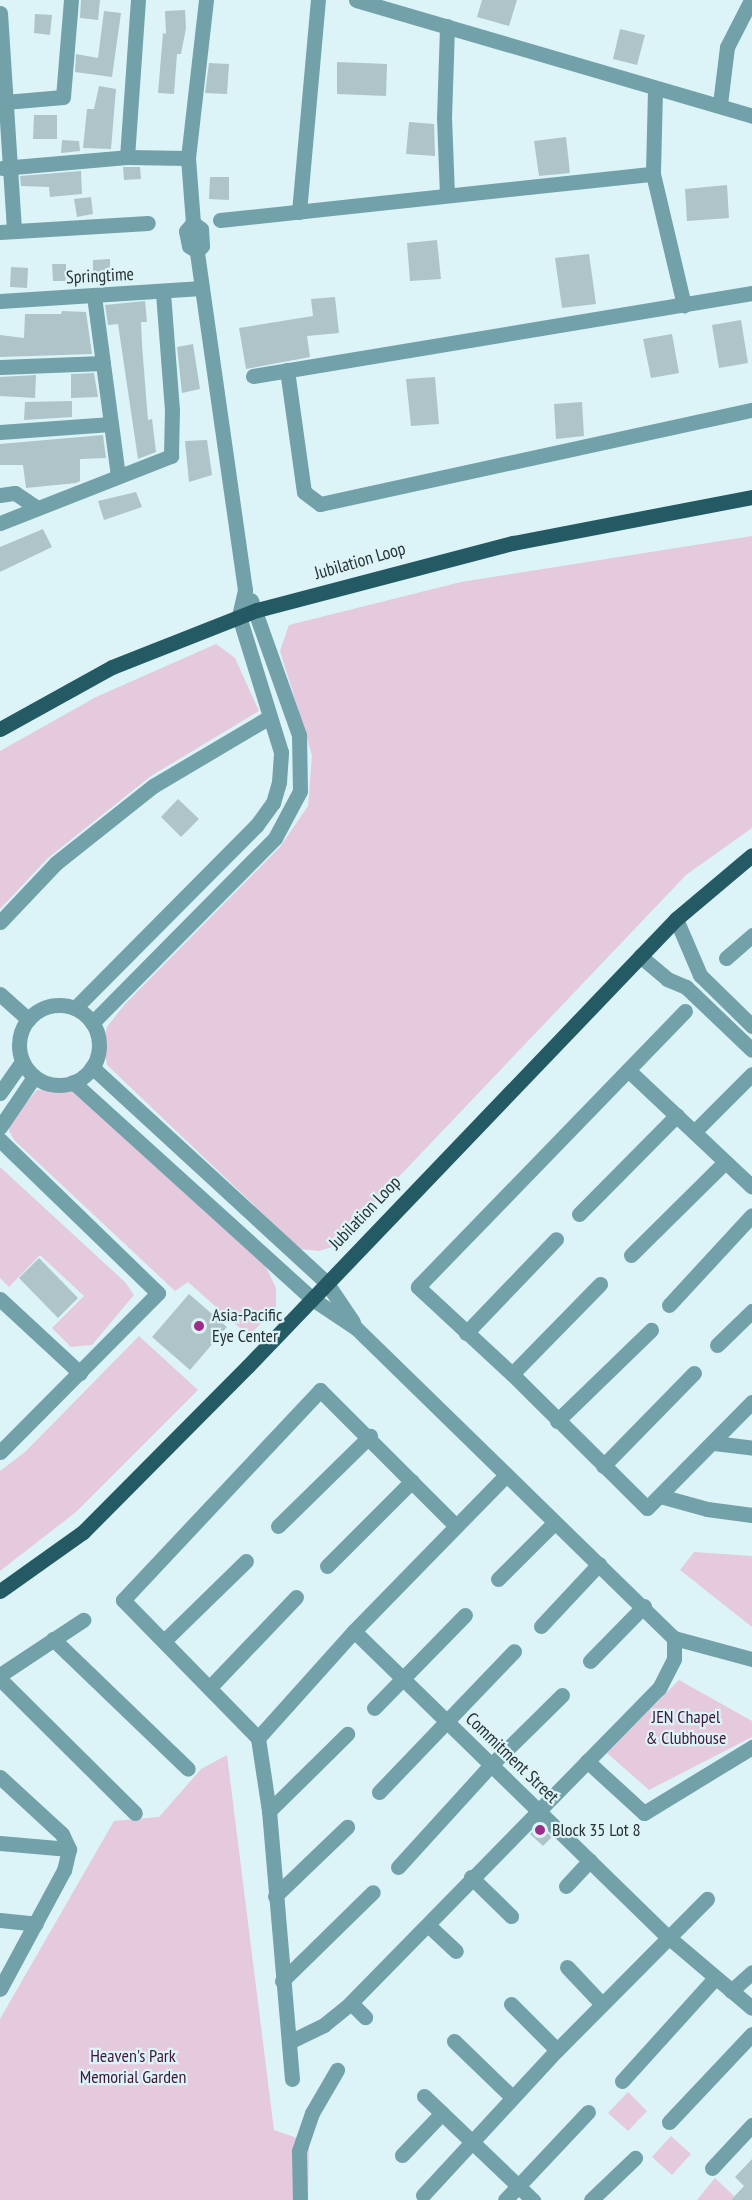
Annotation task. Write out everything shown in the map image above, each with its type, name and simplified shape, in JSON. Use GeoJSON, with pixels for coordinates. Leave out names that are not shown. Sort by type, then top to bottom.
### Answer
{"type":"FeatureCollection","features":[{"type":"Feature","properties":{"kind":"main road","name":"Jubilation Loop"},"geometry":{"type":"LineString","coordinates":[[0,729],[112,667],[257,610],[513,543],[752,497]]}},
{"type":"Feature","properties":{"kind":"main road","name":"Jubilation Loop"},"geometry":{"type":"LineString","coordinates":[[0,1591],[83,1532],[676,919],[752,855]]}},
{"type":"Feature","properties":{"kind":"street"},"geometry":{"type":"LineString","coordinates":[[5,102],[63,96],[70,0]]}},
{"type":"Feature","properties":{"kind":"street"},"geometry":{"type":"LineString","coordinates":[[127,157],[138,0]]}},
{"type":"Feature","properties":{"kind":"street"},"geometry":{"type":"LineString","coordinates":[[75,1008],[256,826],[273,803],[281,752],[268,718],[239,616],[245,590],[197,251],[202,246],[201,229],[193,223],[188,158],[206,0]]}},
{"type":"Feature","properties":{"kind":"street"},"geometry":{"type":"LineString","coordinates":[[299,212],[318,0]]}},
{"type":"Feature","properties":{"kind":"street"},"geometry":{"type":"LineString","coordinates":[[356,0],[655,90],[720,104],[752,116]]}},
{"type":"Feature","properties":{"kind":"street"},"geometry":{"type":"LineString","coordinates":[[720,104],[727,47],[751,0]]}},
{"type":"Feature","properties":{"kind":"street"},"geometry":{"type":"LineString","coordinates":[[0,13],[5,102],[7,231],[148,223]]}},
{"type":"Feature","properties":{"kind":"street"},"geometry":{"type":"LineString","coordinates":[[447,26],[444,118],[447,195]]}},
{"type":"Feature","properties":{"kind":"street"},"geometry":{"type":"LineString","coordinates":[[655,90],[653,174],[684,305]]}},
{"type":"Feature","properties":{"kind":"street"},"geometry":{"type":"LineString","coordinates":[[5,168],[127,157],[188,158]]}},
{"type":"Feature","properties":{"kind":"street"},"geometry":{"type":"LineString","coordinates":[[220,220],[653,174]]}},
{"type":"Feature","properties":{"kind":"street","name":"Springtime"},"geometry":{"type":"LineString","coordinates":[[0,301],[163,293],[202,288]]}},
{"type":"Feature","properties":{"kind":"street"},"geometry":{"type":"LineString","coordinates":[[0,523],[171,456],[172,410],[163,293]]}},
{"type":"Feature","properties":{"kind":"street"},"geometry":{"type":"LineString","coordinates":[[254,376],[752,293]]}},
{"type":"Feature","properties":{"kind":"street"},"geometry":{"type":"LineString","coordinates":[[94,296],[118,477]]}},
{"type":"Feature","properties":{"kind":"street"},"geometry":{"type":"LineString","coordinates":[[0,367],[103,363]]}},
{"type":"Feature","properties":{"kind":"street"},"geometry":{"type":"LineString","coordinates":[[287,370],[304,492],[320,504],[752,411]]}},
{"type":"Feature","properties":{"kind":"street"},"geometry":{"type":"LineString","coordinates":[[0,432],[111,424]]}},
{"type":"Feature","properties":{"kind":"street"},"geometry":{"type":"LineString","coordinates":[[0,495],[15,493],[36,507]]}},
{"type":"Feature","properties":{"kind":"street"},"geometry":{"type":"LineString","coordinates":[[92,1023],[275,838],[300,791],[299,735],[257,610],[245,590]]}},
{"type":"Feature","properties":{"kind":"street"},"geometry":{"type":"LineString","coordinates":[[0,922],[56,863],[153,786],[268,718]]}},
{"type":"Feature","properties":{"kind":"street"},"geometry":{"type":"LineString","coordinates":[[676,919],[700,975],[752,1026]]}},
{"type":"Feature","properties":{"kind":"street"},"geometry":{"type":"LineString","coordinates":[[726,958],[752,936]]}},
{"type":"Feature","properties":{"kind":"street"},"geometry":{"type":"LineString","coordinates":[[640,956],[667,979],[686,987],[752,1050]]}},
{"type":"Feature","properties":{"kind":"street"},"geometry":{"type":"LineString","coordinates":[[686,987],[700,975]]}},
{"type":"Feature","properties":{"kind":"street"},"geometry":{"type":"LineString","coordinates":[[0,993],[28,1019]]}},
{"type":"Feature","properties":{"kind":"street"},"geometry":{"type":"LineString","coordinates":[[50,1006],[75,1008],[92,1023],[99,1045],[92,1067],[74,1082],[60,1085],[34,1077],[22,1061],[19,1039],[28,1019],[50,1006]]}},
{"type":"Feature","properties":{"kind":"street"},"geometry":{"type":"LineString","coordinates":[[685,1011],[418,1287],[512,1374],[647,1508],[714,1443],[752,1402]]}},
{"type":"Feature","properties":{"kind":"street"},"geometry":{"type":"LineString","coordinates":[[0,1093],[22,1061]]}},
{"type":"Feature","properties":{"kind":"street"},"geometry":{"type":"LineString","coordinates":[[92,1067],[326,1282],[356,1328]]}},
{"type":"Feature","properties":{"kind":"street"},"geometry":{"type":"LineString","coordinates":[[628,1070],[752,1187]]}},
{"type":"Feature","properties":{"kind":"street"},"geometry":{"type":"LineString","coordinates":[[694,1132],[752,1074]]}},
{"type":"Feature","properties":{"kind":"street"},"geometry":{"type":"LineString","coordinates":[[0,1127],[34,1077]]}},
{"type":"Feature","properties":{"kind":"street"},"geometry":{"type":"LineString","coordinates":[[74,1082],[311,1298],[356,1328],[554,1523],[644,1606],[674,1638],[752,1659]]}},
{"type":"Feature","properties":{"kind":"street"},"geometry":{"type":"LineString","coordinates":[[579,1214],[677,1115]]}},
{"type":"Feature","properties":{"kind":"street"},"geometry":{"type":"LineString","coordinates":[[0,1140],[158,1293],[0,1452]]}},
{"type":"Feature","properties":{"kind":"street"},"geometry":{"type":"LineString","coordinates":[[631,1255],[724,1163]]}},
{"type":"Feature","properties":{"kind":"street"},"geometry":{"type":"LineString","coordinates":[[669,1305],[752,1215]]}},
{"type":"Feature","properties":{"kind":"street"},"geometry":{"type":"LineString","coordinates":[[466,1333],[556,1239]]}},
{"type":"Feature","properties":{"kind":"street"},"geometry":{"type":"LineString","coordinates":[[512,1374],[600,1284]]}},
{"type":"Feature","properties":{"kind":"street"},"geometry":{"type":"LineString","coordinates":[[0,1299],[80,1373]]}},
{"type":"Feature","properties":{"kind":"street"},"geometry":{"type":"LineString","coordinates":[[717,1345],[752,1311]]}},
{"type":"Feature","properties":{"kind":"street"},"geometry":{"type":"LineString","coordinates":[[557,1421],[651,1330]]}},
{"type":"Feature","properties":{"kind":"street"},"geometry":{"type":"LineString","coordinates":[[603,1466],[694,1373]]}},
{"type":"Feature","properties":{"kind":"street"},"geometry":{"type":"LineString","coordinates":[[292,2079],[269,1811],[258,1738],[211,1686],[123,1600],[320,1390],[370,1436],[456,1526]]}},
{"type":"Feature","properties":{"kind":"street"},"geometry":{"type":"LineString","coordinates":[[278,1526],[370,1436]]}},
{"type":"Feature","properties":{"kind":"street"},"geometry":{"type":"LineString","coordinates":[[714,1443],[752,1448]]}},
{"type":"Feature","properties":{"kind":"street"},"geometry":{"type":"LineString","coordinates":[[258,1738],[354,1631],[506,1475]]}},
{"type":"Feature","properties":{"kind":"street"},"geometry":{"type":"LineString","coordinates":[[327,1566],[412,1481]]}},
{"type":"Feature","properties":{"kind":"street"},"geometry":{"type":"LineString","coordinates":[[660,1497],[707,1509],[752,1515]]}},
{"type":"Feature","properties":{"kind":"street"},"geometry":{"type":"LineString","coordinates":[[498,1579],[554,1523]]}},
{"type":"Feature","properties":{"kind":"street"},"geometry":{"type":"LineString","coordinates":[[165,1641],[246,1561]]}},
{"type":"Feature","properties":{"kind":"street"},"geometry":{"type":"LineString","coordinates":[[541,1626],[599,1564]]}},
{"type":"Feature","properties":{"kind":"street"},"geometry":{"type":"LineString","coordinates":[[211,1686],[297,1597]]}},
{"type":"Feature","properties":{"kind":"street"},"geometry":{"type":"LineString","coordinates":[[590,1661],[644,1606]]}},
{"type":"Feature","properties":{"kind":"street"},"geometry":{"type":"LineString","coordinates":[[374,1708],[465,1615]]}},
{"type":"Feature","properties":{"kind":"street"},"geometry":{"type":"LineString","coordinates":[[83,1620],[0,1677],[135,1812]]}},
{"type":"Feature","properties":{"kind":"street","name":"Commitment Street"},"geometry":{"type":"LineString","coordinates":[[354,1631],[667,1936],[752,2008]]}},
{"type":"Feature","properties":{"kind":"street"},"geometry":{"type":"LineString","coordinates":[[289,2042],[324,2025],[351,2003],[428,1925],[471,1877],[659,1689],[674,1659],[674,1638]]}},
{"type":"Feature","properties":{"kind":"street"},"geometry":{"type":"LineString","coordinates":[[53,1639],[188,1769]]}},
{"type":"Feature","properties":{"kind":"street"},"geometry":{"type":"LineString","coordinates":[[379,1792],[514,1651]]}},
{"type":"Feature","properties":{"kind":"street"},"geometry":{"type":"LineString","coordinates":[[398,1867],[490,1766],[562,1695]]}},
{"type":"Feature","properties":{"kind":"street"},"geometry":{"type":"LineString","coordinates":[[269,1811],[347,1734]]}},
{"type":"Feature","properties":{"kind":"street"},"geometry":{"type":"LineString","coordinates":[[587,1761],[644,1813],[752,1747]]}},
{"type":"Feature","properties":{"kind":"street"},"geometry":{"type":"LineString","coordinates":[[0,1777],[62,1834],[69,1849],[64,1870],[0,1989]]}},
{"type":"Feature","properties":{"kind":"street"},"geometry":{"type":"LineString","coordinates":[[275,1896],[347,1827]]}},
{"type":"Feature","properties":{"kind":"street"},"geometry":{"type":"LineString","coordinates":[[0,1843],[69,1849]]}},
{"type":"Feature","properties":{"kind":"street"},"geometry":{"type":"LineString","coordinates":[[566,1886],[590,1860]]}},
{"type":"Feature","properties":{"kind":"street"},"geometry":{"type":"LineString","coordinates":[[471,1877],[511,1916]]}},
{"type":"Feature","properties":{"kind":"street"},"geometry":{"type":"LineString","coordinates":[[282,1981],[373,1892]]}},
{"type":"Feature","properties":{"kind":"street"},"geometry":{"type":"LineString","coordinates":[[423,2195],[473,2144],[512,2097],[557,2050],[667,1936],[707,1899]]}},
{"type":"Feature","properties":{"kind":"street"},"geometry":{"type":"LineString","coordinates":[[0,1920],[36,1924]]}},
{"type":"Feature","properties":{"kind":"street"},"geometry":{"type":"LineString","coordinates":[[428,1925],[456,1952]]}},
{"type":"Feature","properties":{"kind":"street"},"geometry":{"type":"LineString","coordinates":[[567,1967],[602,2004]]}},
{"type":"Feature","properties":{"kind":"street"},"geometry":{"type":"LineString","coordinates":[[731,1991],[752,1972]]}},
{"type":"Feature","properties":{"kind":"street"},"geometry":{"type":"LineString","coordinates":[[622,2081],[715,1978]]}},
{"type":"Feature","properties":{"kind":"street"},"geometry":{"type":"LineString","coordinates":[[351,2003],[364,2017]]}},
{"type":"Feature","properties":{"kind":"street"},"geometry":{"type":"LineString","coordinates":[[511,2004],[557,2050]]}},
{"type":"Feature","properties":{"kind":"street"},"geometry":{"type":"LineString","coordinates":[[669,2122],[752,2034]]}},
{"type":"Feature","properties":{"kind":"street"},"geometry":{"type":"LineString","coordinates":[[454,2041],[512,2097]]}},
{"type":"Feature","properties":{"kind":"street"},"geometry":{"type":"LineString","coordinates":[[300,2200],[299,2151],[312,2113],[337,2070]]}},
{"type":"Feature","properties":{"kind":"street"},"geometry":{"type":"LineString","coordinates":[[424,2096],[532,2200]]}},
{"type":"Feature","properties":{"kind":"street"},"geometry":{"type":"LineString","coordinates":[[505,2200],[588,2112]]}},
{"type":"Feature","properties":{"kind":"street"},"geometry":{"type":"LineString","coordinates":[[402,2155],[442,2113]]}},
{"type":"Feature","properties":{"kind":"street"},"geometry":{"type":"LineString","coordinates":[[712,2168],[752,2125]]}},
{"type":"Feature","properties":{"kind":"street"},"geometry":{"type":"LineString","coordinates":[[591,2200],[635,2158]]}},
{"type":"Feature","properties":{"kind":"green space"},"geometry":{"type":"Polygon","coordinates":[[[752,536],[752,828],[686,875],[332,1247],[319,1251],[300,1249],[107,1065],[103,1042],[107,1027],[125,1004],[280,847],[308,806],[312,755],[280,651],[289,625],[461,582],[752,536]]]}},
{"type":"Feature","properties":{"kind":"green space"},"geometry":{"type":"Polygon","coordinates":[[[216,644],[235,658],[259,711],[151,776],[48,858],[0,909],[0,751],[96,697],[216,644]]]}},
{"type":"Feature","properties":{"kind":"green space"},"geometry":{"type":"Polygon","coordinates":[[[73,1088],[266,1267],[276,1288],[276,1307],[249,1336],[188,1282],[175,1291],[15,1141],[9,1131],[10,1121],[37,1090],[73,1088]]]}},
{"type":"Feature","properties":{"kind":"green space"},"geometry":{"type":"Polygon","coordinates":[[[0,1167],[125,1282],[134,1295],[92,1345],[71,1347],[52,1328],[84,1296],[40,1255],[9,1287],[0,1278],[0,1167]]]}},
{"type":"Feature","properties":{"kind":"green space"},"geometry":{"type":"Polygon","coordinates":[[[139,1336],[198,1390],[76,1512],[0,1571],[0,1471],[25,1452],[139,1336]]]}},
{"type":"Feature","properties":{"kind":"green space"},"geometry":{"type":"Polygon","coordinates":[[[694,1552],[752,1556],[752,1627],[680,1570],[694,1552]]]}},
{"type":"Feature","properties":{"kind":"green space","name":"JEN Chapel & Clubhouse"},"geometry":{"type":"Polygon","coordinates":[[[679,1680],[752,1721],[752,1737],[649,1790],[607,1753],[679,1680]]]}},
{"type":"Feature","properties":{"kind":"green space","name":"Heaven's Park Memorial Garden"},"geometry":{"type":"Polygon","coordinates":[[[227,1755],[274,2130],[309,2142],[308,2200],[0,2200],[0,2019],[114,1821],[159,1817],[201,1769],[227,1755]]]}},
{"type":"Feature","properties":{"kind":"green space"},"geometry":{"type":"Polygon","coordinates":[[[628,2092],[647,2111],[628,2131],[608,2113],[628,2092]]]}},
{"type":"Feature","properties":{"kind":"green space"},"geometry":{"type":"Polygon","coordinates":[[[671,2136],[691,2154],[672,2175],[652,2157],[671,2136]]]}},
{"type":"Feature","properties":{"kind":"green space"},"geometry":{"type":"Polygon","coordinates":[[[715,2178],[734,2196],[731,2200],[697,2200],[715,2178]]]}},
{"type":"Feature","properties":{"kind":"building"},"geometry":{"type":"Polygon","coordinates":[[[81,0],[100,0],[98,20],[80,18],[81,0]]]}},
{"type":"Feature","properties":{"kind":"building"},"geometry":{"type":"Polygon","coordinates":[[[482,0],[517,0],[509,26],[477,17],[482,0]]]}},
{"type":"Feature","properties":{"kind":"building"},"geometry":{"type":"Polygon","coordinates":[[[185,10],[186,28],[181,54],[177,54],[174,94],[158,93],[163,33],[166,34],[165,11],[185,10]]]}},
{"type":"Feature","properties":{"kind":"building"},"geometry":{"type":"Polygon","coordinates":[[[104,11],[121,13],[112,77],[75,72],[76,54],[98,58],[104,11]]]}},
{"type":"Feature","properties":{"kind":"building"},"geometry":{"type":"Polygon","coordinates":[[[35,14],[52,15],[50,35],[34,33],[35,14]]]}},
{"type":"Feature","properties":{"kind":"building"},"geometry":{"type":"Polygon","coordinates":[[[620,29],[645,35],[637,65],[613,59],[620,29]]]}},
{"type":"Feature","properties":{"kind":"building"},"geometry":{"type":"Polygon","coordinates":[[[337,62],[387,64],[386,96],[337,94],[337,62]]]}},
{"type":"Feature","properties":{"kind":"building"},"geometry":{"type":"Polygon","coordinates":[[[209,63],[229,64],[227,94],[205,93],[209,63]]]}},
{"type":"Feature","properties":{"kind":"building"},"geometry":{"type":"Polygon","coordinates":[[[99,86],[116,89],[111,149],[83,148],[87,109],[94,109],[99,86]]]}},
{"type":"Feature","properties":{"kind":"building"},"geometry":{"type":"Polygon","coordinates":[[[34,115],[57,115],[57,139],[33,139],[34,115]]]}},
{"type":"Feature","properties":{"kind":"building"},"geometry":{"type":"Polygon","coordinates":[[[409,122],[434,124],[435,156],[406,154],[409,122]]]}},
{"type":"Feature","properties":{"kind":"building"},"geometry":{"type":"Polygon","coordinates":[[[566,137],[570,173],[539,176],[534,141],[566,137]]]}},
{"type":"Feature","properties":{"kind":"building"},"geometry":{"type":"Polygon","coordinates":[[[62,140],[79,141],[80,151],[61,153],[62,140]]]}},
{"type":"Feature","properties":{"kind":"building"},"geometry":{"type":"Polygon","coordinates":[[[123,167],[140,167],[141,179],[124,180],[123,167]]]}},
{"type":"Feature","properties":{"kind":"building"},"geometry":{"type":"Polygon","coordinates":[[[81,171],[82,194],[50,197],[49,187],[21,186],[20,176],[81,171]]]}},
{"type":"Feature","properties":{"kind":"building"},"geometry":{"type":"Polygon","coordinates":[[[210,177],[229,177],[229,200],[209,199],[210,177]]]}},
{"type":"Feature","properties":{"kind":"building"},"geometry":{"type":"Polygon","coordinates":[[[727,185],[729,218],[687,221],[685,189],[727,185]]]}},
{"type":"Feature","properties":{"kind":"building"},"geometry":{"type":"Polygon","coordinates":[[[91,197],[93,214],[77,217],[74,199],[91,197]]]}},
{"type":"Feature","properties":{"kind":"building"},"geometry":{"type":"Polygon","coordinates":[[[437,240],[441,279],[410,281],[407,243],[437,240]]]}},
{"type":"Feature","properties":{"kind":"building"},"geometry":{"type":"Polygon","coordinates":[[[589,254],[596,304],[562,308],[555,258],[589,254]]]}},
{"type":"Feature","properties":{"kind":"building"},"geometry":{"type":"Polygon","coordinates":[[[110,259],[110,283],[93,283],[93,260],[110,259]]]}},
{"type":"Feature","properties":{"kind":"building"},"geometry":{"type":"Polygon","coordinates":[[[52,264],[66,264],[66,281],[53,281],[52,264]]]}},
{"type":"Feature","properties":{"kind":"building"},"geometry":{"type":"Polygon","coordinates":[[[11,267],[28,268],[27,288],[10,287],[11,267]]]}},
{"type":"Feature","properties":{"kind":"building"},"geometry":{"type":"Polygon","coordinates":[[[335,297],[339,333],[307,336],[310,357],[246,369],[239,328],[313,316],[311,299],[335,297]]]}},
{"type":"Feature","properties":{"kind":"building"},"geometry":{"type":"Polygon","coordinates":[[[145,301],[147,322],[141,322],[142,345],[148,420],[152,419],[156,452],[138,459],[118,324],[108,325],[105,305],[145,301]]]}},
{"type":"Feature","properties":{"kind":"building"},"geometry":{"type":"Polygon","coordinates":[[[62,311],[86,312],[92,354],[0,357],[0,335],[24,338],[25,314],[61,314],[62,311]]]}},
{"type":"Feature","properties":{"kind":"building"},"geometry":{"type":"Polygon","coordinates":[[[741,320],[748,363],[719,368],[712,325],[741,320]]]}},
{"type":"Feature","properties":{"kind":"building"},"geometry":{"type":"Polygon","coordinates":[[[672,334],[679,373],[651,378],[643,339],[672,334]]]}},
{"type":"Feature","properties":{"kind":"building"},"geometry":{"type":"Polygon","coordinates":[[[193,344],[200,389],[182,393],[177,347],[193,344]]]}},
{"type":"Feature","properties":{"kind":"building"},"geometry":{"type":"Polygon","coordinates":[[[94,373],[98,397],[71,398],[71,374],[94,373]]]}},
{"type":"Feature","properties":{"kind":"building"},"geometry":{"type":"Polygon","coordinates":[[[36,375],[35,398],[0,396],[0,377],[36,375]]]}},
{"type":"Feature","properties":{"kind":"building"},"geometry":{"type":"Polygon","coordinates":[[[435,377],[439,424],[411,426],[406,379],[435,377]]]}},
{"type":"Feature","properties":{"kind":"building"},"geometry":{"type":"Polygon","coordinates":[[[72,401],[72,417],[24,420],[25,402],[72,401]]]}},
{"type":"Feature","properties":{"kind":"building"},"geometry":{"type":"Polygon","coordinates":[[[582,402],[584,436],[556,439],[554,404],[582,402]]]}},
{"type":"Feature","properties":{"kind":"building"},"geometry":{"type":"Polygon","coordinates":[[[103,435],[106,458],[80,459],[80,481],[76,483],[26,488],[23,465],[0,465],[0,444],[103,435]]]}},
{"type":"Feature","properties":{"kind":"building"},"geometry":{"type":"Polygon","coordinates":[[[207,440],[212,475],[189,482],[185,441],[207,440]]]}},
{"type":"Feature","properties":{"kind":"building"},"geometry":{"type":"Polygon","coordinates":[[[136,492],[142,507],[104,520],[98,501],[136,492]]]}},
{"type":"Feature","properties":{"kind":"building"},"geometry":{"type":"Polygon","coordinates":[[[43,529],[52,547],[0,572],[0,547],[43,529]]]}},
{"type":"Feature","properties":{"kind":"building"},"geometry":{"type":"Polygon","coordinates":[[[178,799],[199,819],[181,837],[161,817],[178,799]]]}},
{"type":"Feature","properties":{"kind":"building"},"geometry":{"type":"Polygon","coordinates":[[[39,1258],[78,1298],[58,1318],[19,1278],[39,1258]]]}},
{"type":"Feature","properties":{"kind":"building"},"geometry":{"type":"Polygon","coordinates":[[[189,1294],[227,1327],[190,1370],[152,1337],[189,1294]]]}},
{"type":"Feature","properties":{"kind":"building"},"geometry":{"type":"Polygon","coordinates":[[[539,1825],[552,1837],[543,1846],[530,1834],[539,1825]]]}},
{"type":"Feature","properties":{"kind":"building"},"geometry":{"type":"Polygon","coordinates":[[[752,2159],[752,2200],[731,2200],[744,2186],[735,2177],[752,2159]]]}},
{"type":"Feature","properties":{"kind":"place","name":"Asia-Pacific Eye Center"},"geometry":{"type":"Point","coordinates":[199,1326]}},
{"type":"Feature","properties":{"kind":"place","name":"Block 35 Lot 8"},"geometry":{"type":"Point","coordinates":[540,1830]}}]}
